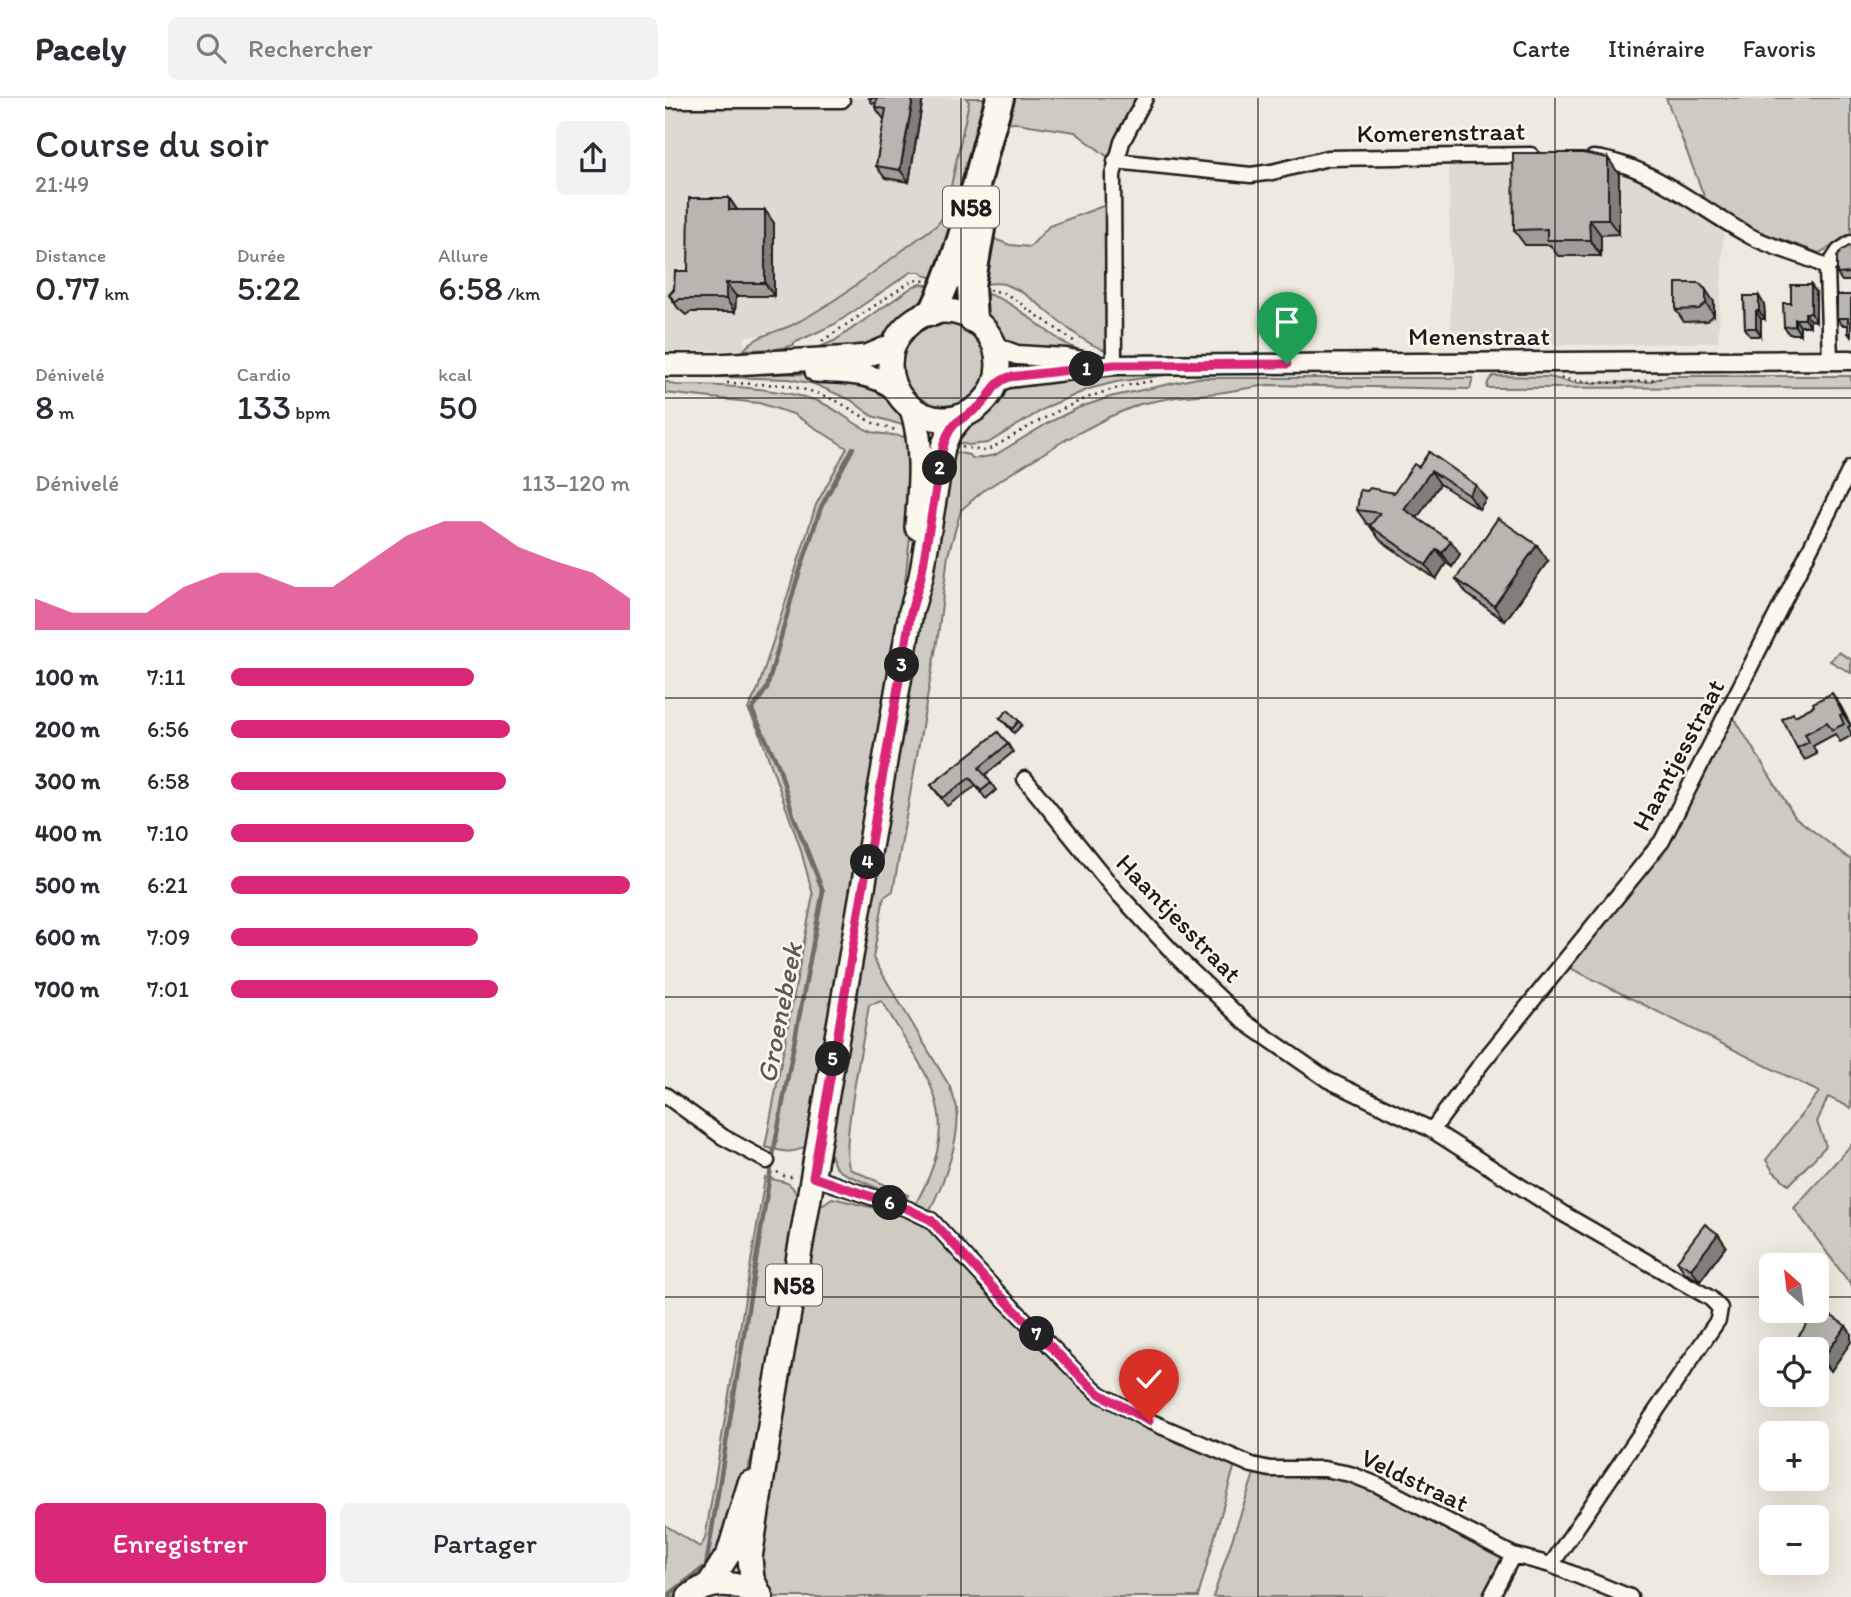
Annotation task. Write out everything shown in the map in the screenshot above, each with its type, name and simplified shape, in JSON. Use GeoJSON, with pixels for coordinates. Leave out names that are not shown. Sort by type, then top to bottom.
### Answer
{"type":"FeatureCollection","features":[{"type":"Feature","properties":{"kind":"highway","name":"N58"},"geometry":{"type":"LineString","coordinates":[[933,312],[961,240],[977,189],[1000,98]]}},
{"type":"Feature","properties":{"kind":"highway","name":"N58"},"geometry":{"type":"LineString","coordinates":[[973,319],[973,270],[999,132],[1000,98]]}},
{"type":"Feature","properties":{"kind":"main road"},"geometry":{"type":"LineString","coordinates":[[665,366],[717,374],[860,374],[884,380],[912,409],[936,419],[962,416],[983,403],[995,383],[998,371],[995,347],[990,336],[973,319],[961,313],[933,312],[909,324],[893,345],[890,367],[895,389]]}},
{"type":"Feature","properties":{"kind":"main road"},"geometry":{"type":"LineString","coordinates":[[717,374],[867,356],[893,345]]}},
{"type":"Feature","properties":{"kind":"main road","name":"N58"},"geometry":{"type":"LineString","coordinates":[[759,1597],[752,1579],[750,1558],[775,1393],[911,612],[919,506],[918,426],[912,409]]}},
{"type":"Feature","properties":{"kind":"main road","name":"N58"},"geometry":{"type":"LineString","coordinates":[[911,612],[921,577],[943,447],[949,432],[962,416]]}},
{"type":"Feature","properties":{"kind":"main road","name":"N58"},"geometry":{"type":"LineString","coordinates":[[698,1591],[729,1553],[775,1393]]}},
{"type":"Feature","properties":{"kind":"main road"},"geometry":{"type":"LineString","coordinates":[[698,1591],[733,1585],[759,1597]]}},
{"type":"Feature","properties":{"kind":"street"},"geometry":{"type":"LineString","coordinates":[[1111,365],[1113,175],[1122,142],[1145,98]]}},
{"type":"Feature","properties":{"kind":"street"},"geometry":{"type":"LineString","coordinates":[[665,100],[842,100]]}},
{"type":"Feature","properties":{"kind":"street","name":"Komerenstraat"},"geometry":{"type":"LineString","coordinates":[[1115,161],[1251,175],[1328,158],[1551,155]]}},
{"type":"Feature","properties":{"kind":"street"},"geometry":{"type":"LineString","coordinates":[[1578,157],[1606,159],[1639,170],[1752,237],[1810,259],[1827,270]]}},
{"type":"Feature","properties":{"kind":"street"},"geometry":{"type":"LineString","coordinates":[[1830,360],[1827,270],[1839,251],[1851,243]]}},
{"type":"Feature","properties":{"kind":"street","name":"Menenstraat"},"geometry":{"type":"LineString","coordinates":[[995,347],[1017,355],[1066,358],[1111,365]]}},
{"type":"Feature","properties":{"kind":"street","name":"Menenstraat"},"geometry":{"type":"LineString","coordinates":[[995,383],[1009,377],[1111,365],[1851,360]]}},
{"type":"Feature","properties":{"kind":"street","name":"Haantjesstraat"},"geometry":{"type":"LineString","coordinates":[[1025,779],[1114,889],[1181,961],[1246,1023],[1328,1080],[1432,1130],[1478,1068],[1662,841],[1851,468]]}},
{"type":"Feature","properties":{"kind":"street"},"geometry":{"type":"LineString","coordinates":[[665,1095],[723,1138],[767,1161]]}},
{"type":"Feature","properties":{"kind":"street"},"geometry":{"type":"LineString","coordinates":[[1432,1130],[1562,1213],[1710,1298],[1720,1308],[1718,1320],[1551,1565]]}},
{"type":"Feature","properties":{"kind":"street","name":"Veldstraat"},"geometry":{"type":"LineString","coordinates":[[813,1177],[922,1214],[952,1242],[1049,1346],[1100,1394],[1119,1406],[1252,1465],[1270,1469],[1324,1469],[1350,1474],[1513,1555],[1551,1565],[1630,1597]]}},
{"type":"Feature","properties":{"kind":"street"},"geometry":{"type":"LineString","coordinates":[[1491,1597],[1513,1555]]}},
{"type":"Feature","properties":{"kind":"path"},"geometry":{"type":"LineString","coordinates":[[820,342],[913,280],[933,282]]}},
{"type":"Feature","properties":{"kind":"path"},"geometry":{"type":"LineString","coordinates":[[982,289],[1006,294],[1082,347]]}},
{"type":"Feature","properties":{"kind":"path"},"geometry":{"type":"LineString","coordinates":[[717,374],[814,392],[839,402],[875,424],[905,433]]}},
{"type":"Feature","properties":{"kind":"path"},"geometry":{"type":"LineString","coordinates":[[962,447],[984,450],[992,448],[1069,404],[1112,389],[1160,380]]}},
{"type":"Feature","properties":{"kind":"path"},"geometry":{"type":"LineString","coordinates":[[767,1161],[767,1167],[786,1177],[813,1177]]}},
{"type":"Feature","properties":{"kind":"shaded area"},"geometry":{"type":"Polygon","coordinates":[[[665,98],[966,98],[969,102],[945,214],[936,225],[835,299],[792,325],[767,335],[745,336],[744,350],[665,352],[665,98]]]}},
{"type":"Feature","properties":{"kind":"shaded area"},"geometry":{"type":"Polygon","coordinates":[[[966,98],[991,98],[975,173],[935,294],[873,348],[848,353],[764,358],[811,351],[834,341],[914,286],[932,286],[934,278],[921,272],[911,272],[835,324],[794,345],[777,349],[744,350],[759,338],[790,326],[828,304],[937,225],[945,214],[969,102],[966,98]]]}},
{"type":"Feature","properties":{"kind":"shaded area"},"geometry":{"type":"Polygon","coordinates":[[[1013,98],[1139,98],[1108,157],[1075,132],[1009,122],[1013,98]]]}},
{"type":"Feature","properties":{"kind":"shaded area"},"geometry":{"type":"Polygon","coordinates":[[[1666,98],[1851,98],[1851,237],[1819,253],[1755,230],[1706,201],[1666,98]]]}},
{"type":"Feature","properties":{"kind":"shaded area"},"geometry":{"type":"Polygon","coordinates":[[[1513,160],[1630,171],[1724,226],[1718,342],[1610,345],[1451,344],[1449,163],[1513,160]]]}},
{"type":"Feature","properties":{"kind":"shaded area"},"geometry":{"type":"Polygon","coordinates":[[[1106,205],[1108,348],[1105,350],[1091,344],[1017,290],[1001,283],[982,284],[982,293],[1010,304],[1061,340],[1089,353],[1089,356],[1014,350],[986,320],[976,302],[985,252],[988,252],[992,238],[1010,245],[1030,247],[1049,226],[1106,205]]]}},
{"type":"Feature","properties":{"kind":"shaded area"},"geometry":{"type":"Polygon","coordinates":[[[944,320],[961,323],[976,333],[986,348],[989,365],[986,382],[976,397],[961,407],[944,410],[927,407],[912,397],[902,382],[899,365],[902,348],[912,333],[927,323],[944,320]]]}},
{"type":"Feature","properties":{"kind":"shaded area"},"geometry":{"type":"Polygon","coordinates":[[[1173,372],[1089,389],[1049,406],[988,443],[968,445],[957,442],[955,452],[974,459],[995,455],[1078,408],[1110,397],[1197,378],[1473,378],[1470,389],[1267,385],[1140,404],[1065,440],[984,490],[961,510],[948,555],[938,636],[893,891],[884,897],[873,958],[950,1087],[957,1108],[954,1148],[929,1212],[916,1203],[931,1171],[939,1144],[940,1120],[935,1097],[926,1075],[882,1001],[869,1005],[850,1116],[847,1157],[850,1169],[908,1195],[906,1201],[841,1172],[835,1167],[828,1148],[946,452],[972,419],[986,409],[1007,386],[1039,380],[1173,372]]]}},
{"type":"Feature","properties":{"kind":"shaded area"},"geometry":{"type":"Polygon","coordinates":[[[686,373],[820,375],[870,382],[883,387],[891,395],[910,427],[910,536],[904,592],[810,1135],[806,1146],[791,1151],[765,1147],[813,895],[800,847],[759,731],[748,709],[758,689],[816,505],[847,448],[793,414],[759,403],[665,393],[665,381],[675,385],[749,388],[804,397],[827,405],[859,426],[876,433],[904,437],[906,426],[872,416],[851,400],[814,384],[789,379],[685,376],[686,373]]]}},
{"type":"Feature","properties":{"kind":"shaded area"},"geometry":{"type":"Polygon","coordinates":[[[1493,376],[1549,377],[1575,383],[1648,382],[1668,376],[1851,376],[1851,387],[1487,388],[1493,376]]]}},
{"type":"Feature","properties":{"kind":"shaded area"},"geometry":{"type":"Polygon","coordinates":[[[1838,652],[1851,659],[1851,673],[1830,661],[1838,652]]]}},
{"type":"Feature","properties":{"kind":"shaded area"},"geometry":{"type":"Polygon","coordinates":[[[1733,716],[1795,817],[1851,860],[1851,1108],[1828,1097],[1817,1122],[1826,1146],[1789,1185],[1773,1171],[1766,1160],[1819,1092],[1568,967],[1675,833],[1733,716]]]}},
{"type":"Feature","properties":{"kind":"shaded area"},"geometry":{"type":"Polygon","coordinates":[[[1851,1145],[1851,1285],[1829,1253],[1794,1208],[1851,1145]]]}},
{"type":"Feature","properties":{"kind":"shaded area"},"geometry":{"type":"Polygon","coordinates":[[[765,1178],[790,1185],[798,1199],[752,1455],[721,1557],[715,1568],[676,1597],[665,1597],[665,1525],[700,1547],[705,1539],[765,1178]]]}},
{"type":"Feature","properties":{"kind":"shaded area"},"geometry":{"type":"Polygon","coordinates":[[[832,1198],[896,1213],[928,1225],[1084,1386],[1235,1464],[1198,1597],[768,1597],[756,1564],[819,1207],[832,1198]]]}},
{"type":"Feature","properties":{"kind":"shaded area"},"geometry":{"type":"Polygon","coordinates":[[[1255,1471],[1343,1478],[1375,1489],[1503,1556],[1504,1562],[1486,1597],[1213,1597],[1255,1471]]]}},
{"type":"Feature","properties":{"kind":"building"},"geometry":{"type":"Polygon","coordinates":[[[877,98],[913,98],[900,170],[876,166],[886,109],[875,107],[877,98]]]}},
{"type":"Feature","properties":{"kind":"building"},"geometry":{"type":"Polygon","coordinates":[[[1513,153],[1583,153],[1608,158],[1608,219],[1589,219],[1590,240],[1547,240],[1547,229],[1514,230],[1513,153]]]}},
{"type":"Feature","properties":{"kind":"building"},"geometry":{"type":"Polygon","coordinates":[[[689,198],[729,198],[729,210],[765,210],[765,283],[726,283],[726,299],[680,299],[676,302],[669,295],[674,290],[675,271],[688,271],[689,198]]]}},
{"type":"Feature","properties":{"kind":"building"},"geometry":{"type":"Polygon","coordinates":[[[1849,246],[1851,273],[1837,274],[1837,257],[1849,246]]]}},
{"type":"Feature","properties":{"kind":"building"},"geometry":{"type":"Polygon","coordinates":[[[1676,283],[1699,283],[1706,290],[1706,303],[1699,309],[1676,310],[1676,283]]]}},
{"type":"Feature","properties":{"kind":"building"},"geometry":{"type":"Polygon","coordinates":[[[1791,285],[1811,285],[1811,313],[1805,313],[1805,319],[1795,319],[1795,326],[1784,327],[1783,303],[1791,303],[1791,285]]]}},
{"type":"Feature","properties":{"kind":"building"},"geometry":{"type":"Polygon","coordinates":[[[1837,295],[1851,295],[1851,333],[1848,333],[1848,318],[1837,318],[1837,295]]]}},
{"type":"Feature","properties":{"kind":"building"},"geometry":{"type":"Polygon","coordinates":[[[1744,296],[1759,296],[1756,328],[1745,328],[1744,296]]]}},
{"type":"Feature","properties":{"kind":"building"},"geometry":{"type":"Polygon","coordinates":[[[1429,452],[1476,485],[1469,495],[1431,471],[1404,509],[1451,541],[1442,553],[1437,549],[1426,565],[1370,526],[1380,513],[1357,510],[1360,490],[1367,491],[1370,488],[1394,493],[1414,464],[1419,467],[1429,452]]]}},
{"type":"Feature","properties":{"kind":"building"},"geometry":{"type":"Polygon","coordinates":[[[1498,518],[1537,545],[1494,606],[1456,579],[1498,518]]]}},
{"type":"Feature","properties":{"kind":"building"},"geometry":{"type":"Polygon","coordinates":[[[1832,693],[1843,714],[1840,715],[1844,724],[1832,730],[1827,722],[1805,734],[1809,742],[1797,748],[1782,719],[1793,713],[1795,716],[1832,693]]]}},
{"type":"Feature","properties":{"kind":"building"},"geometry":{"type":"Polygon","coordinates":[[[1008,710],[1019,721],[1012,729],[1000,718],[1008,710]]]}},
{"type":"Feature","properties":{"kind":"building"},"geometry":{"type":"Polygon","coordinates":[[[998,732],[1008,744],[979,768],[991,783],[981,791],[970,778],[942,798],[931,785],[998,732]]]}},
{"type":"Feature","properties":{"kind":"building"},"geometry":{"type":"Polygon","coordinates":[[[1705,1224],[1718,1234],[1691,1269],[1677,1261],[1705,1224]]]}},
{"type":"Feature","properties":{"kind":"building"},"geometry":{"type":"Polygon","coordinates":[[[1829,1314],[1846,1326],[1829,1349],[1829,1337],[1798,1337],[1808,1323],[1829,1323],[1829,1314]]]}},
{"type":"Feature","properties":{"kind":"waterway","name":"Groenebeek"},"geometry":{"type":"LineString","coordinates":[[669,1597],[706,1566],[775,1144],[823,891],[793,815],[779,767],[752,710],[767,688],[795,586],[821,507],[853,448]]}},
{"type":"Feature","properties":{"kind":"route"},"geometry":{"type":"LineString","coordinates":[[1149,1421],[1119,1406],[1084,1380],[931,1220],[922,1214],[813,1177],[911,612],[921,577],[943,447],[949,432],[962,416],[983,403],[995,383],[1009,377],[1108,365],[1287,364]]}}]}
